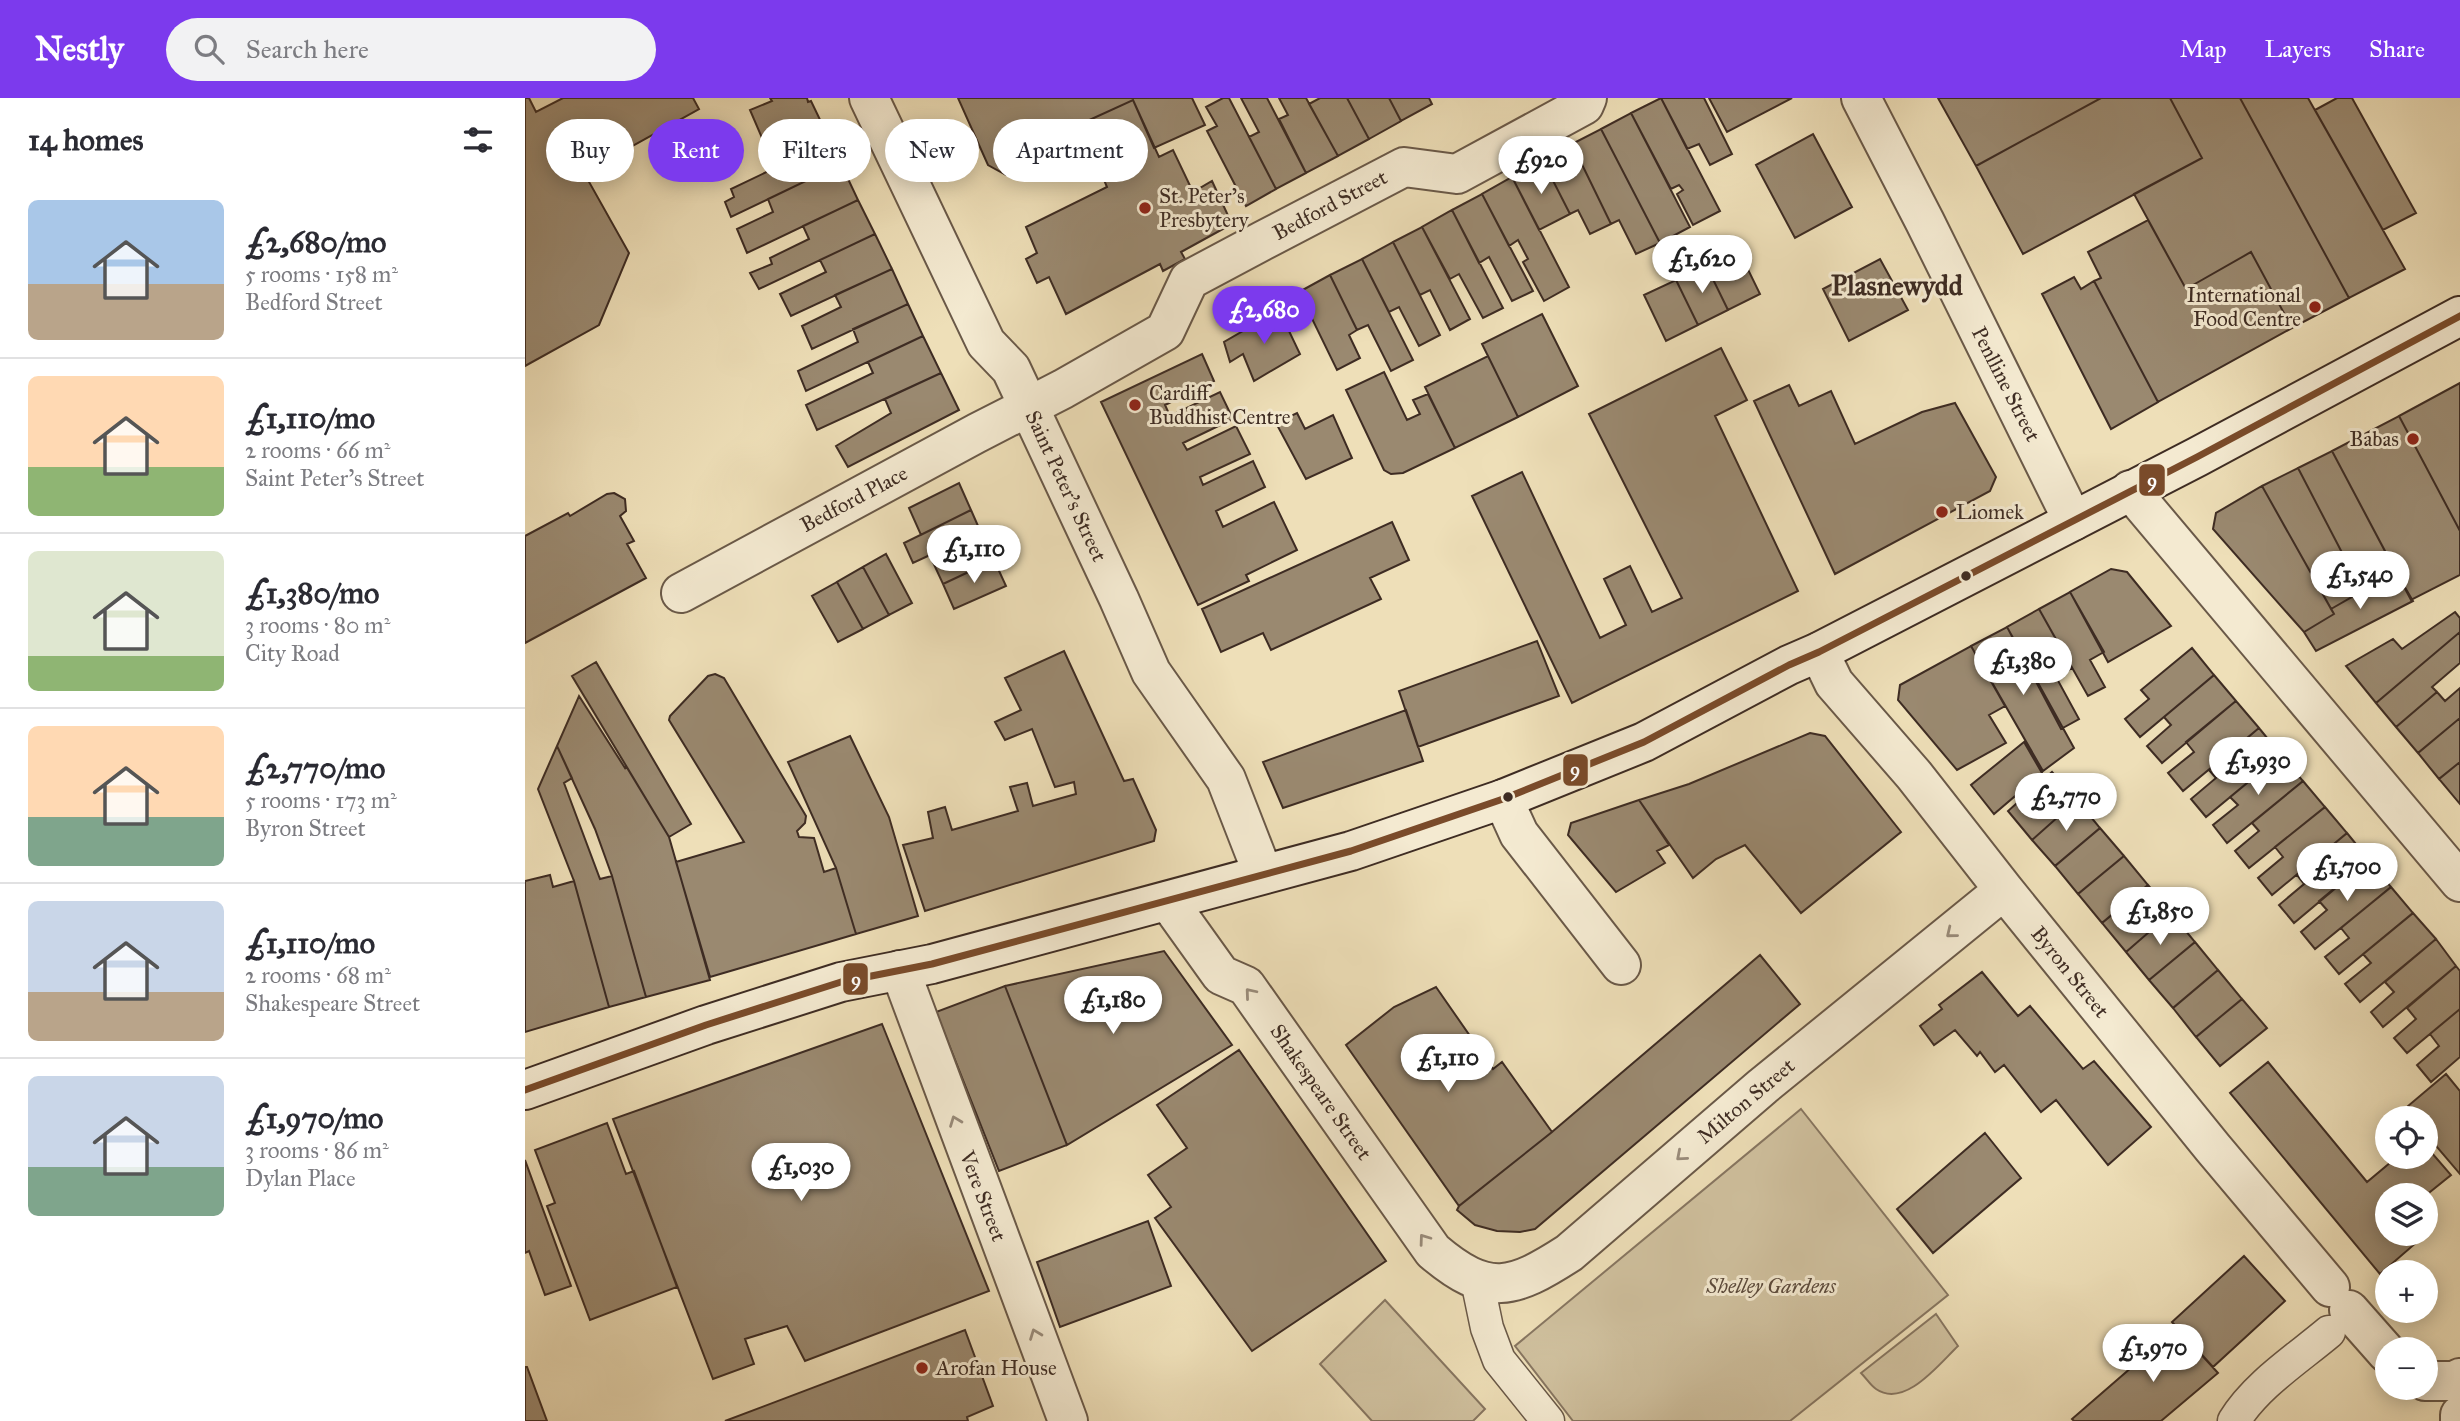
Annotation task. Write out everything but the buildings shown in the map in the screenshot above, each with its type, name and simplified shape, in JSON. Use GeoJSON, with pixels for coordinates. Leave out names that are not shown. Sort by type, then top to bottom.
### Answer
{"type":"FeatureCollection","features":[{"type":"Feature","properties":{"kind":"street","name":"Saint Peter's Street"},"geometry":{"type":"LineString","coordinates":[[869,98],[986,343],[1011,369],[1151,672],[1226,779],[1263,874]]}},
{"type":"Feature","properties":{"kind":"street","name":"Bedford Street"},"geometry":{"type":"LineString","coordinates":[[1028,407],[1165,331],[1189,281],[1404,167],[1457,174],[1584,105],[1587,98]]}},
{"type":"Feature","properties":{"kind":"street","name":"Penlline Street"},"geometry":{"type":"LineString","coordinates":[[1861,98],[1932,234],[2073,521]]}},
{"type":"Feature","properties":{"kind":"street"},"geometry":{"type":"LineString","coordinates":[[525,1090],[706,1025],[828,986],[1040,937],[1352,851],[1503,799],[1644,742],[2197,457],[2460,316]]}},
{"type":"Feature","properties":{"kind":"street","name":"Bedford Place"},"geometry":{"type":"LineString","coordinates":[[681,593],[1028,407]]}},
{"type":"Feature","properties":{"kind":"street"},"geometry":{"type":"LineString","coordinates":[[2130,490],[2460,882]]}},
{"type":"Feature","properties":{"kind":"street","name":"Byron Street"},"geometry":{"type":"LineString","coordinates":[[1819,652],[1834,683],[1914,775],[2213,1148],[2336,1309],[2375,1343]]}},
{"type":"Feature","properties":{"kind":"street"},"geometry":{"type":"LineString","coordinates":[[1503,799],[1519,834],[1621,965]]}},
{"type":"Feature","properties":{"kind":"street","name":"Milton Street"},"geometry":{"type":"LineString","coordinates":[[1477,1280],[1510,1284],[1536,1274],[1569,1253],[1763,1086],[2004,890]]}},
{"type":"Feature","properties":{"kind":"street","name":"Shakespeare Street"},"geometry":{"type":"LineString","coordinates":[[1168,901],[1221,975],[1246,986],[1433,1251],[1456,1271],[1477,1280]]}},
{"type":"Feature","properties":{"kind":"street","name":"Vere Street"},"geometry":{"type":"LineString","coordinates":[[900,970],[911,1006],[1068,1421]]}},
{"type":"Feature","properties":{"kind":"street"},"geometry":{"type":"LineString","coordinates":[[1477,1280],[1487,1328],[1499,1360],[1548,1421]]}},
{"type":"Feature","properties":{"kind":"street"},"geometry":{"type":"LineString","coordinates":[[2234,1421],[2241,1409],[2336,1309]]}},
{"type":"Feature","properties":{"kind":"green space","name":"Shelley Gardens"},"geometry":{"type":"Polygon","coordinates":[[[1801,1109],[1948,1295],[1790,1421],[1573,1421],[1515,1346],[1801,1109]]]}},
{"type":"Feature","properties":{"kind":"green space"},"geometry":{"type":"Polygon","coordinates":[[[1385,1300],[1485,1409],[1473,1421],[1372,1421],[1320,1364],[1385,1300]]]}},
{"type":"Feature","properties":{"kind":"green space"},"geometry":{"type":"Polygon","coordinates":[[[1936,1314],[1958,1346],[1910,1389],[1887,1394],[1874,1388],[1861,1373],[1936,1314]]]}},
{"type":"Feature","properties":{"kind":"transit line","name":"9"},"geometry":{"type":"LineString","coordinates":[[525,1090],[706,1025],[841,982],[932,964],[1351,851],[1503,799],[1644,742],[2197,457],[2460,316]]}},
{"type":"Feature","properties":{"kind":"place","name":"St. Peter's Presbytery"},"geometry":{"type":"Point","coordinates":[1145,208]}},
{"type":"Feature","properties":{"kind":"place","name":"International Food Centre"},"geometry":{"type":"Point","coordinates":[2315,307]}},
{"type":"Feature","properties":{"kind":"place","name":"Cardiff Buddhist Centre"},"geometry":{"type":"Point","coordinates":[1135,405]}},
{"type":"Feature","properties":{"kind":"place","name":"Babas"},"geometry":{"type":"Point","coordinates":[2413,439]}},
{"type":"Feature","properties":{"kind":"place","name":"Liomek"},"geometry":{"type":"Point","coordinates":[1942,512]}},
{"type":"Feature","properties":{"kind":"place","name":"Arofan House"},"geometry":{"type":"Point","coordinates":[922,1368]}},
{"type":"Feature","properties":{"kind":"district","name":"Plasnewydd"},"geometry":{"type":"Point","coordinates":[1897,285]}}]}
